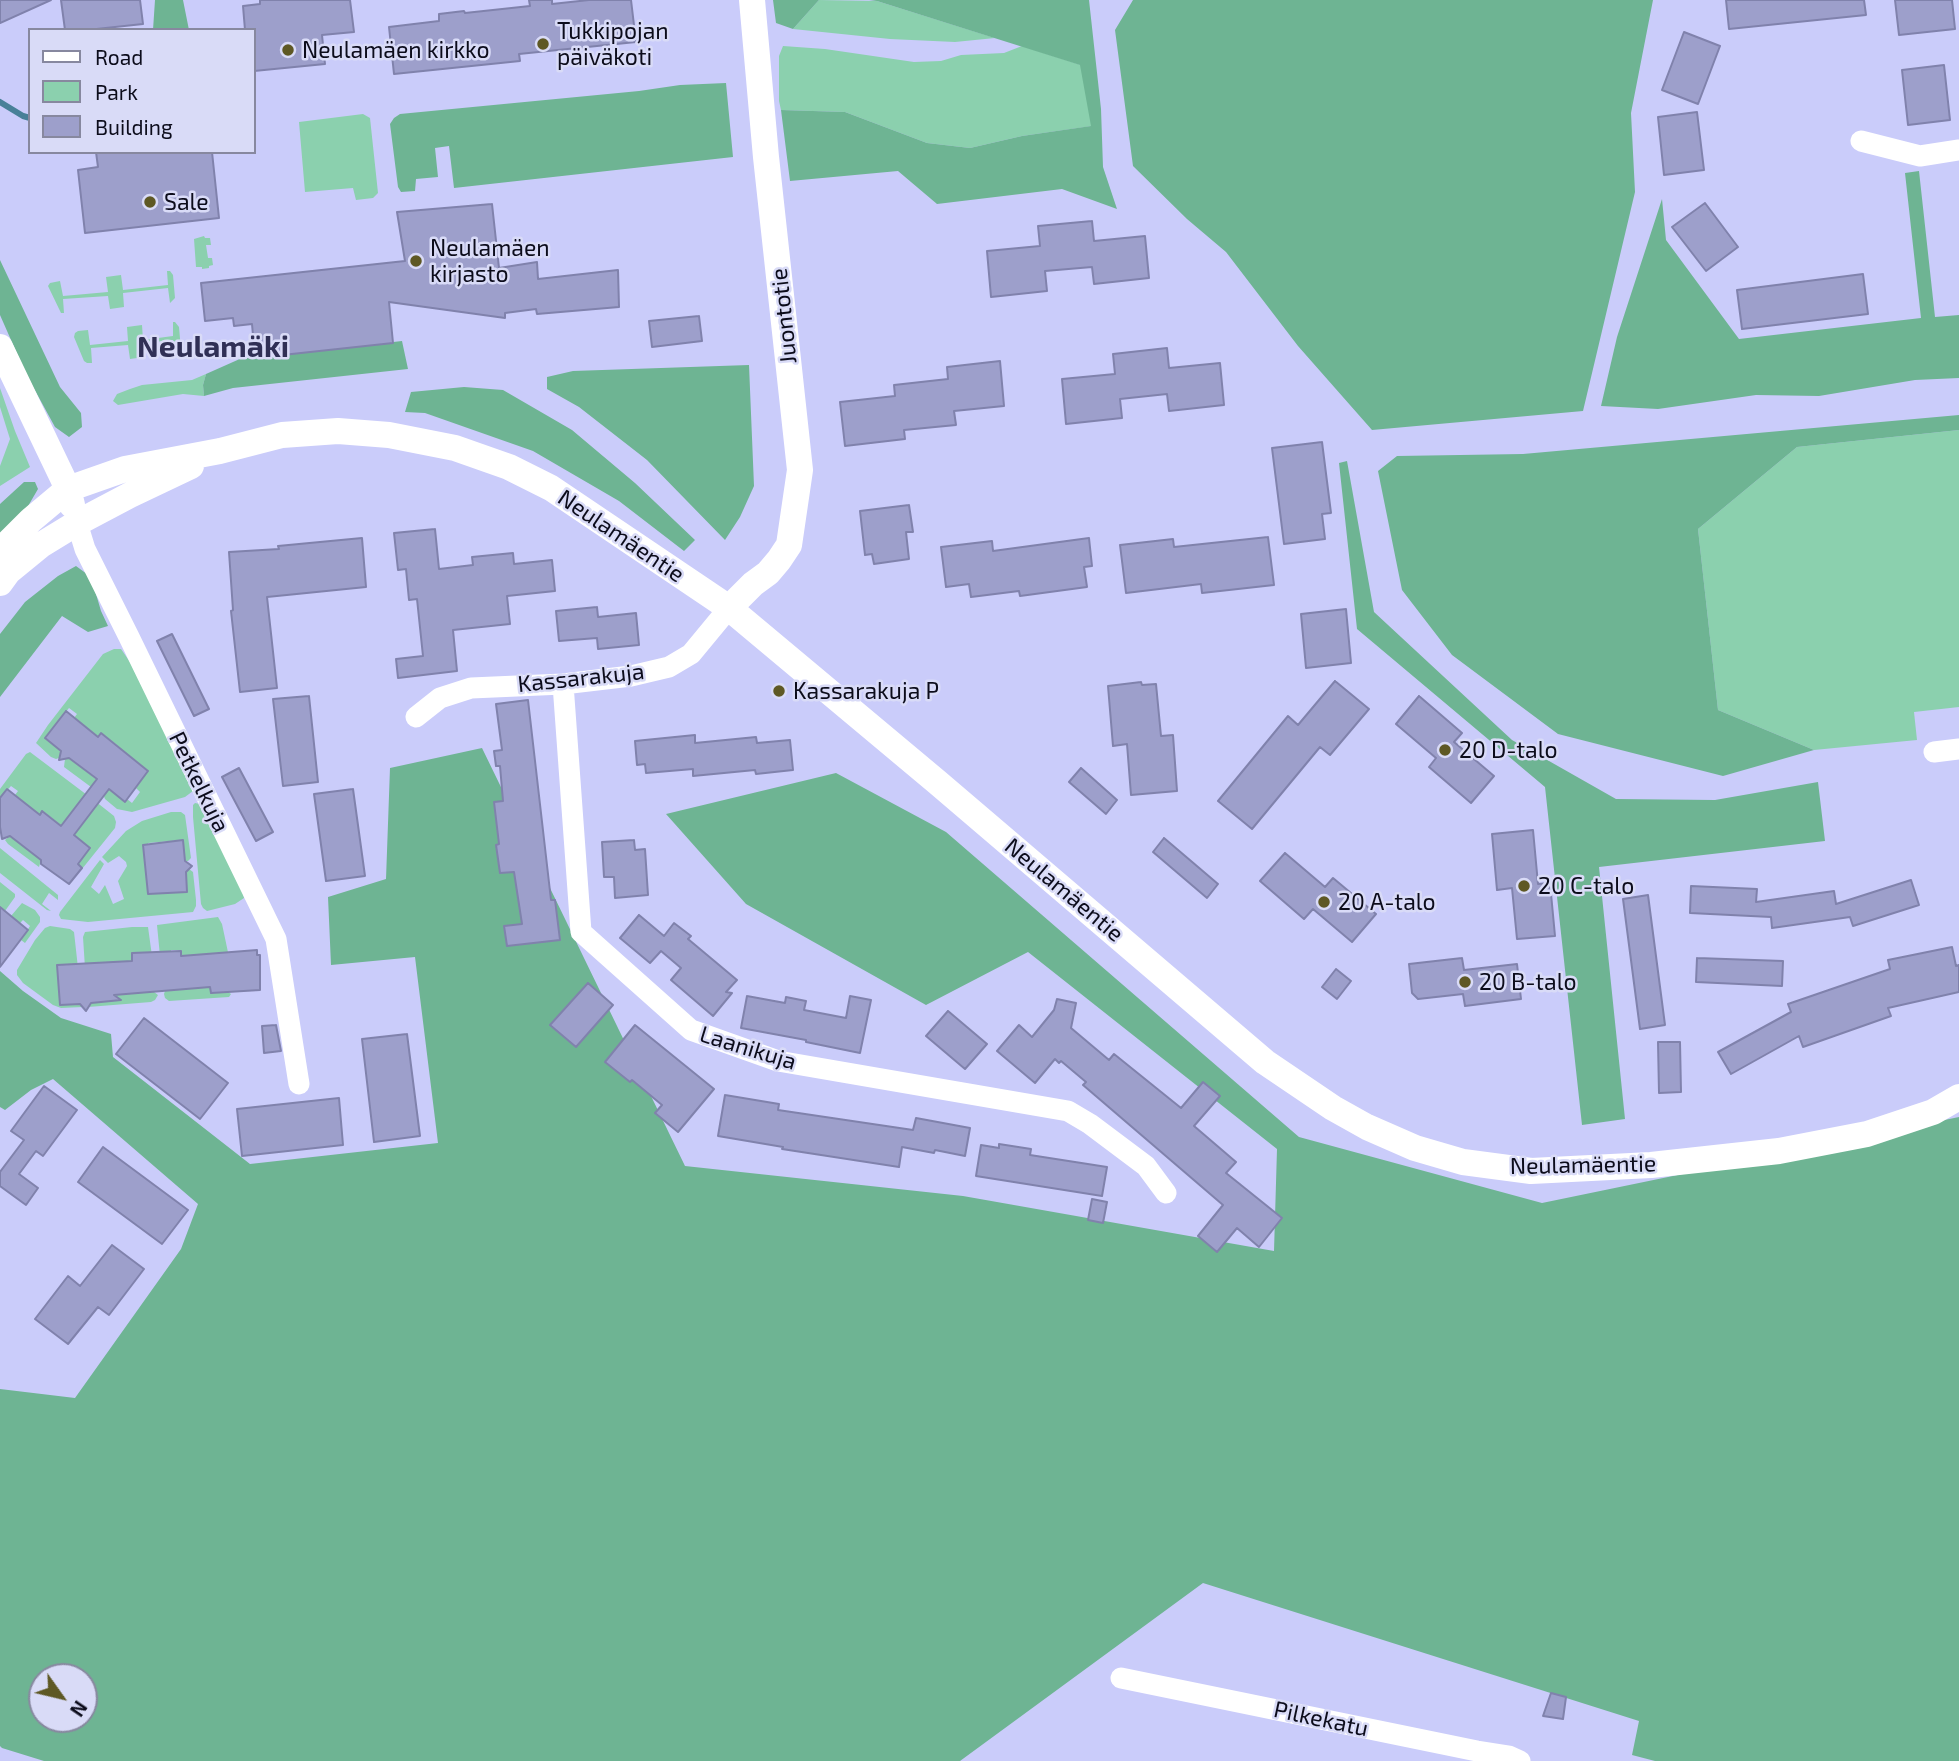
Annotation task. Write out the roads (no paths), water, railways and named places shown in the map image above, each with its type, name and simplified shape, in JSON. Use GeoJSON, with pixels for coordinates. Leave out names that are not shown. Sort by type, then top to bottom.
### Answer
{"type":"FeatureCollection","features":[{"type":"Feature","properties":{"kind":"street","name":"Juontotie"},"geometry":{"type":"LineString","coordinates":[[729,608],[768,573],[789,545],[800,470],[766,158],[752,0]]}},
{"type":"Feature","properties":{"kind":"street"},"geometry":{"type":"LineString","coordinates":[[1861,141],[1920,156],[1959,150]]}},
{"type":"Feature","properties":{"kind":"street","name":"Petkelkuja"},"geometry":{"type":"LineString","coordinates":[[0,347],[68,489],[85,549],[276,939],[299,1084]]}},
{"type":"Feature","properties":{"kind":"street","name":"Neulamäentie"},"geometry":{"type":"LineString","coordinates":[[0,551],[68,489],[125,469],[220,451],[282,435],[338,431],[389,435],[455,448],[509,467],[551,488],[729,608],[1265,1062],[1333,1108],[1367,1127],[1415,1148],[1462,1162],[1531,1171],[1651,1165],[1779,1151],[1867,1134],[1933,1112],[1959,1097]]}},
{"type":"Feature","properties":{"kind":"street","name":"Neulamäentie"},"geometry":{"type":"LineString","coordinates":[[0,583],[8,572],[41,545],[77,523],[220,451]]}},
{"type":"Feature","properties":{"kind":"street","name":"Kassarakuja"},"geometry":{"type":"LineString","coordinates":[[416,716],[440,698],[471,688],[563,684],[631,676],[669,667],[691,654],[729,608]]}},
{"type":"Feature","properties":{"kind":"street","name":"Laanikuja"},"geometry":{"type":"LineString","coordinates":[[563,684],[581,932],[691,1030],[778,1061],[1068,1111],[1146,1166],[1166,1194]]}},
{"type":"Feature","properties":{"kind":"street"},"geometry":{"type":"LineString","coordinates":[[1934,752],[1959,749]]}},
{"type":"Feature","properties":{"kind":"street","name":"Pilkekatu"},"geometry":{"type":"LineString","coordinates":[[1121,1678],[1509,1756],[1520,1761]]}},
{"type":"Feature","properties":{"kind":"waterway"},"geometry":{"type":"LineString","coordinates":[[0,102],[28,117]]}},
{"type":"Feature","properties":{"kind":"place","name":"Tukkipojan päiväkoti"},"geometry":{"type":"Point","coordinates":[543,44]}},
{"type":"Feature","properties":{"kind":"place","name":"Neulamäen kirkko"},"geometry":{"type":"Point","coordinates":[288,50]}},
{"type":"Feature","properties":{"kind":"place","name":"Sale"},"geometry":{"type":"Point","coordinates":[150,202]}},
{"type":"Feature","properties":{"kind":"place","name":"Neulamäen kirjasto"},"geometry":{"type":"Point","coordinates":[416,261]}},
{"type":"Feature","properties":{"kind":"place","name":"Kassarakuja P"},"geometry":{"type":"Point","coordinates":[779,691]}},
{"type":"Feature","properties":{"kind":"place","name":"20 D-talo"},"geometry":{"type":"Point","coordinates":[1445,750]}},
{"type":"Feature","properties":{"kind":"place","name":"20 C-talo"},"geometry":{"type":"Point","coordinates":[1524,886]}},
{"type":"Feature","properties":{"kind":"place","name":"20 A-talo"},"geometry":{"type":"Point","coordinates":[1324,902]}},
{"type":"Feature","properties":{"kind":"place","name":"20 B-talo"},"geometry":{"type":"Point","coordinates":[1465,982]}},
{"type":"Feature","properties":{"kind":"district","name":"Neulamäki"},"geometry":{"type":"Point","coordinates":[213,347]}}]}
